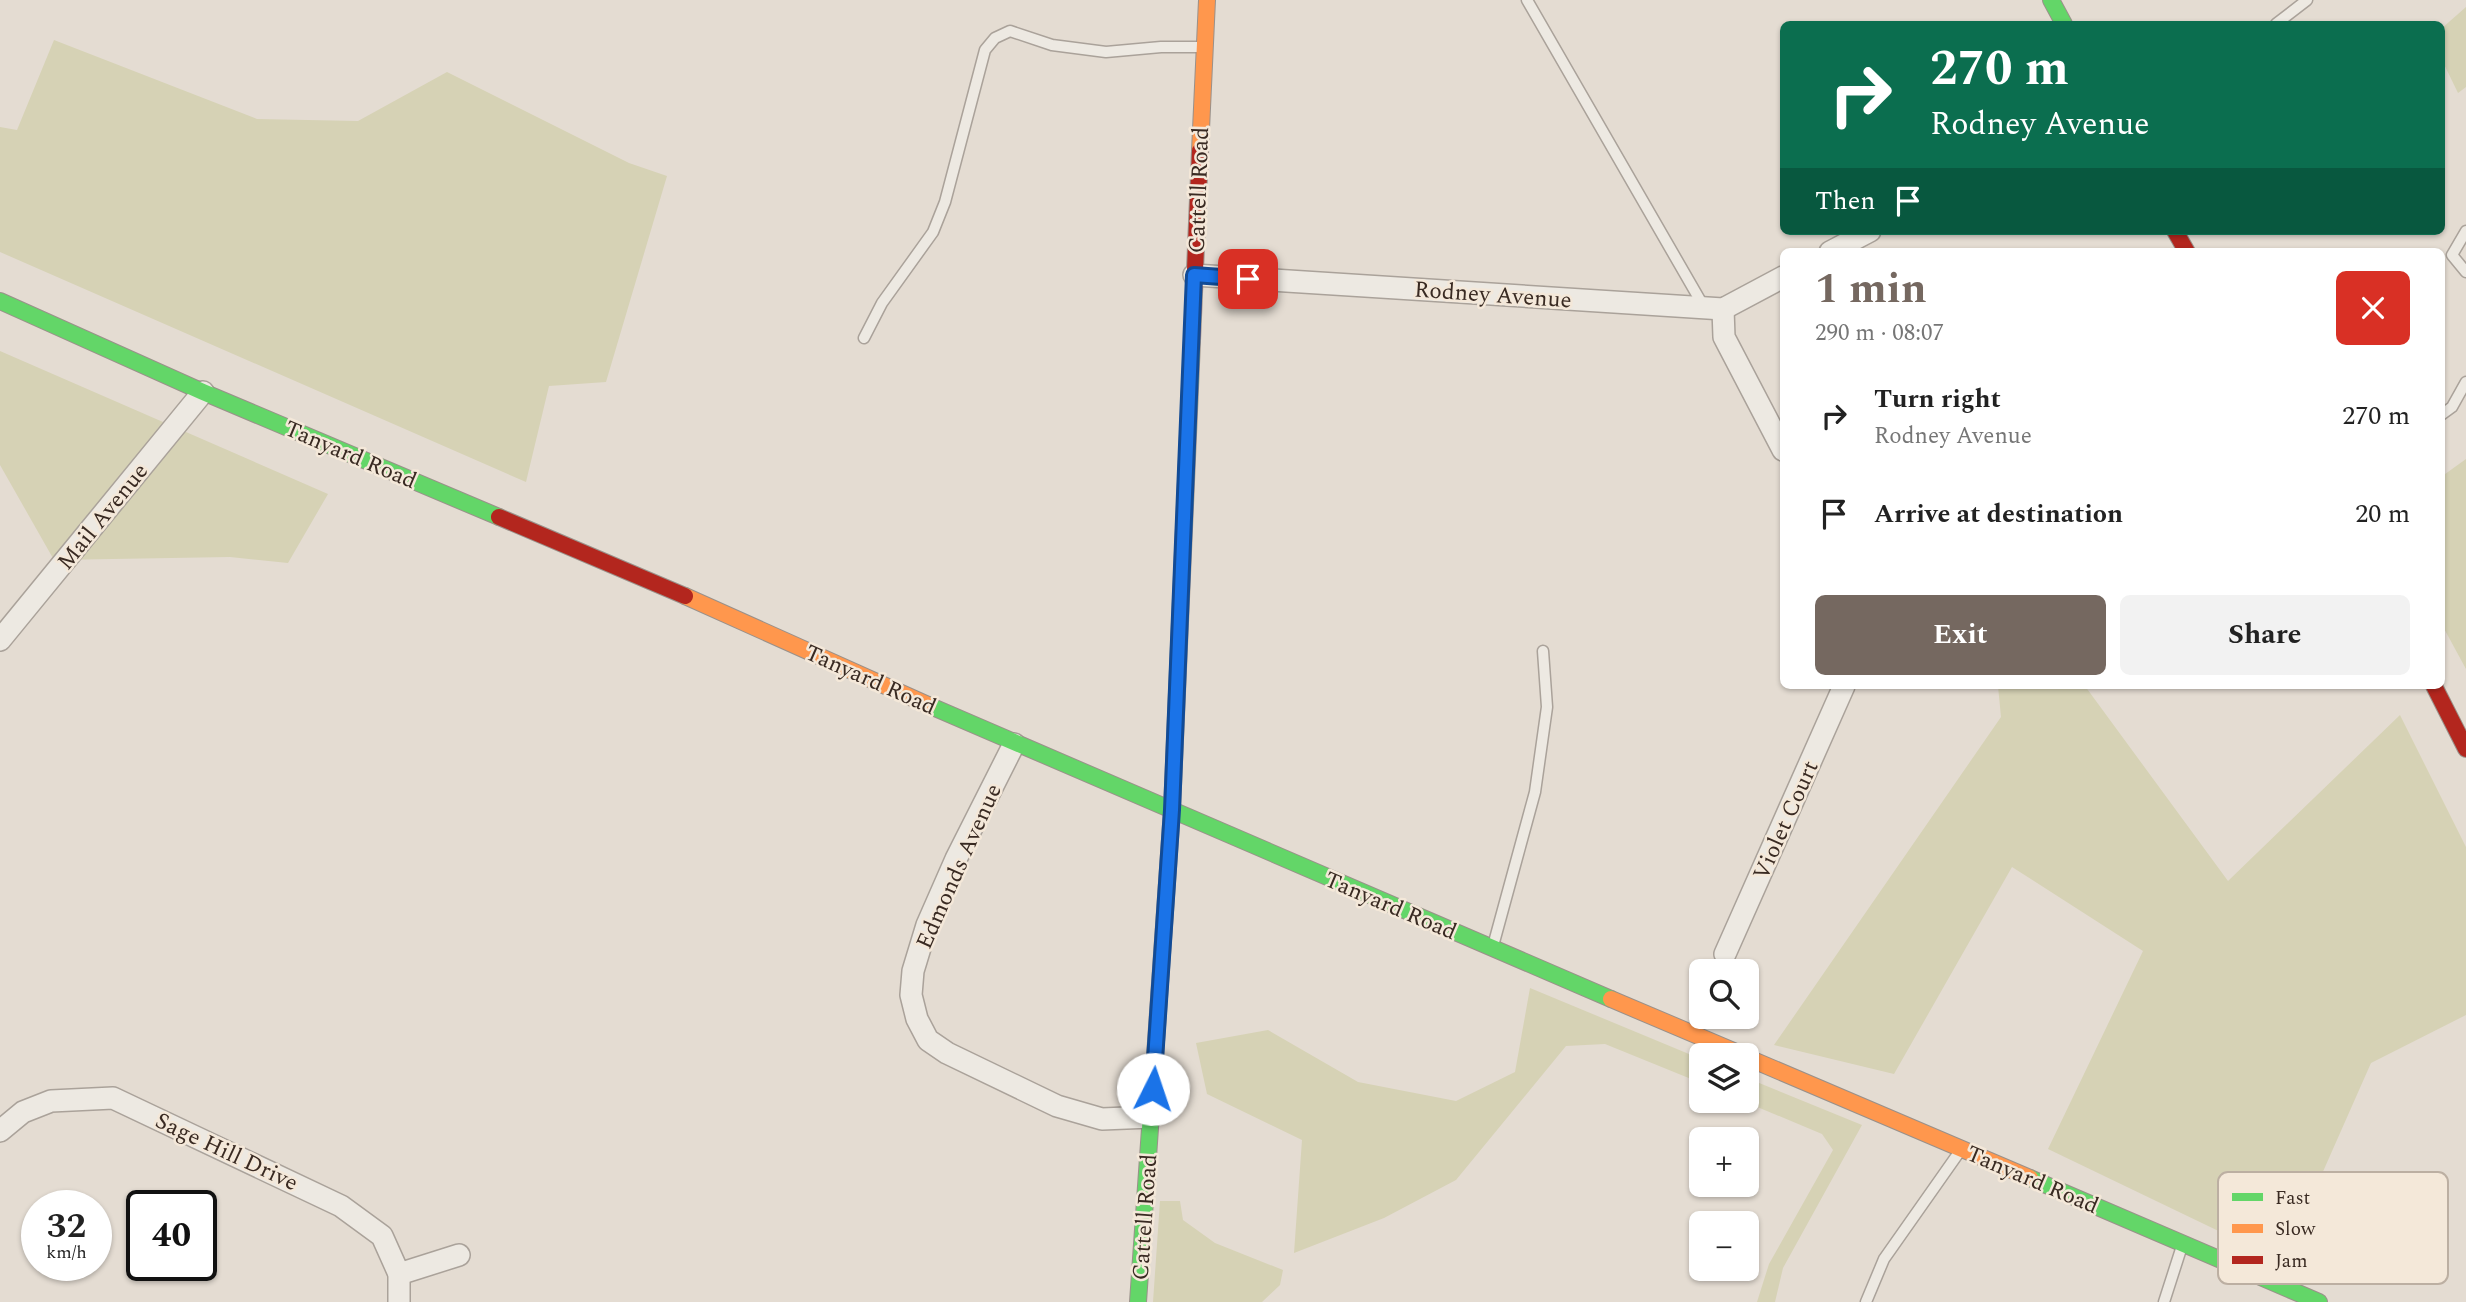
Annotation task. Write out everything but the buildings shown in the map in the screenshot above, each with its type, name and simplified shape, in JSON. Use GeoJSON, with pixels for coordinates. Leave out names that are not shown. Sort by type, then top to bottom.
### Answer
{"type":"FeatureCollection","features":[{"type":"Feature","properties":{"kind":"street","name":"Cattell Road"},"geometry":{"type":"LineString","coordinates":[[1138,1302],[1172,810],[1207,0]]}},
{"type":"Feature","properties":{"kind":"street"},"geometry":{"type":"LineString","coordinates":[[2051,0],[2062,21]]}},
{"type":"Feature","properties":{"kind":"street"},"geometry":{"type":"LineString","coordinates":[[1838,248],[1862,235]]}},
{"type":"Feature","properties":{"kind":"street","name":"Rodney Avenue"},"geometry":{"type":"LineString","coordinates":[[1194,275],[1714,308]]}},
{"type":"Feature","properties":{"kind":"street"},"geometry":{"type":"LineString","coordinates":[[1780,278],[1714,308],[1724,337],[1780,444]]}},
{"type":"Feature","properties":{"kind":"street","name":"Tanyard Road"},"geometry":{"type":"LineString","coordinates":[[0,301],[203,392],[651,581],[1014,744],[1714,1043]]}},
{"type":"Feature","properties":{"kind":"street","name":"Mail Avenue"},"geometry":{"type":"LineString","coordinates":[[0,640],[203,392]]}},
{"type":"Feature","properties":{"kind":"street","name":"Violet Court"},"geometry":{"type":"LineString","coordinates":[[1726,954],[1843,689]]}},
{"type":"Feature","properties":{"kind":"street"},"geometry":{"type":"LineString","coordinates":[[2436,689],[2466,749]]}},
{"type":"Feature","properties":{"kind":"street","name":"Edmonds Avenue"},"geometry":{"type":"LineString","coordinates":[[1014,744],[956,859],[927,925],[913,971],[911,995],[916,1019],[928,1040],[947,1053],[1057,1106],[1102,1119],[1151,1117]]}},
{"type":"Feature","properties":{"kind":"street","name":"Tanyard Road"},"geometry":{"type":"LineString","coordinates":[[1759,1062],[2218,1259]]}},
{"type":"Feature","properties":{"kind":"street","name":"Sage Hill Drive"},"geometry":{"type":"LineString","coordinates":[[0,1131],[23,1112],[51,1101],[113,1098],[341,1206],[382,1236],[399,1274],[399,1302]]}},
{"type":"Feature","properties":{"kind":"street"},"geometry":{"type":"LineString","coordinates":[[399,1274],[459,1255]]}},
{"type":"Feature","properties":{"kind":"street","name":"Tanyard Road"},"geometry":{"type":"LineString","coordinates":[[2277,1284],[2319,1302]]}},
{"type":"Feature","properties":{"kind":"lane"},"geometry":{"type":"LineString","coordinates":[[1527,0],[1714,308]]}},
{"type":"Feature","properties":{"kind":"lane"},"geometry":{"type":"LineString","coordinates":[[2280,21],[2307,0]]}},
{"type":"Feature","properties":{"kind":"lane"},"geometry":{"type":"LineString","coordinates":[[864,338],[882,303],[933,232],[945,202],[976,76],[985,50],[995,38],[1010,32],[1052,45],[1105,52],[1161,47],[1204,47]]}},
{"type":"Feature","properties":{"kind":"lane"},"geometry":{"type":"LineString","coordinates":[[2466,231],[2452,255],[2466,272]]}},
{"type":"Feature","properties":{"kind":"lane"},"geometry":{"type":"LineString","coordinates":[[2445,412],[2452,407],[2466,382]]}},
{"type":"Feature","properties":{"kind":"lane"},"geometry":{"type":"LineString","coordinates":[[1493,949],[1535,792],[1547,707],[1543,651]]}},
{"type":"Feature","properties":{"kind":"lane"},"geometry":{"type":"LineString","coordinates":[[1866,1302],[1884,1259],[1961,1149]]}},
{"type":"Feature","properties":{"kind":"lane"},"geometry":{"type":"LineString","coordinates":[[2164,1302],[2182,1243]]}},
{"type":"Feature","properties":{"kind":"shaded area"},"geometry":{"type":"Polygon","coordinates":[[[2466,7],[2466,87],[2458,93],[2445,66],[2445,25],[2466,7]]]}},
{"type":"Feature","properties":{"kind":"shaded area"},"geometry":{"type":"Polygon","coordinates":[[[54,40],[257,119],[358,121],[447,72],[629,163],[667,176],[606,382],[549,386],[526,482],[0,252],[0,127],[17,130],[54,40]]]}},
{"type":"Feature","properties":{"kind":"shaded area"},"geometry":{"type":"Polygon","coordinates":[[[0,351],[328,494],[288,563],[230,557],[54,560],[0,465],[0,351]]]}},
{"type":"Feature","properties":{"kind":"shaded area"},"geometry":{"type":"Polygon","coordinates":[[[2466,459],[2466,669],[2445,630],[2445,474],[2466,459]]]}},
{"type":"Feature","properties":{"kind":"shaded area"},"geometry":{"type":"Polygon","coordinates":[[[1998,689],[2087,689],[2228,881],[2400,715],[2466,847],[2466,1015],[2371,1063],[2323,1172],[2218,1172],[2218,1231],[2048,1149],[2143,951],[2012,867],[1894,1074],[1774,1045],[2001,717],[1998,689]]]}},
{"type":"Feature","properties":{"kind":"shaded area"},"geometry":{"type":"Polygon","coordinates":[[[1530,988],[1689,1054],[1689,1078],[1605,1044],[1566,1046],[1456,1180],[1384,1218],[1294,1253],[1302,1140],[1207,1094],[1196,1043],[1268,1030],[1358,1082],[1456,1101],[1515,1072],[1530,988]]]}},
{"type":"Feature","properties":{"kind":"shaded area"},"geometry":{"type":"Polygon","coordinates":[[[1759,1083],[1862,1125],[1783,1268],[1775,1302],[1757,1302],[1769,1264],[1833,1150],[1822,1134],[1759,1108],[1759,1083]]]}},
{"type":"Feature","properties":{"kind":"shaded area"},"geometry":{"type":"Polygon","coordinates":[[[1160,1201],[1180,1201],[1183,1220],[1215,1243],[1283,1270],[1280,1285],[1262,1302],[1153,1302],[1160,1201]]]}},
{"type":"Feature","properties":{"kind":"traffic: fast"},"geometry":{"type":"LineString","coordinates":[[2051,0],[2062,21]]}},
{"type":"Feature","properties":{"kind":"traffic: fast"},"geometry":{"type":"LineString","coordinates":[[0,301],[203,392],[499,517]]}},
{"type":"Feature","properties":{"kind":"traffic: fast"},"geometry":{"type":"LineString","coordinates":[[1138,1302],[1172,810],[1192,341]]}},
{"type":"Feature","properties":{"kind":"traffic: fast"},"geometry":{"type":"LineString","coordinates":[[928,705],[1611,999]]}},
{"type":"Feature","properties":{"kind":"traffic: fast"},"geometry":{"type":"LineString","coordinates":[[2030,1178],[2218,1259]]}},
{"type":"Feature","properties":{"kind":"traffic: fast"},"geometry":{"type":"LineString","coordinates":[[2277,1284],[2319,1302]]}},
{"type":"Feature","properties":{"kind":"traffic: slow"},"geometry":{"type":"LineString","coordinates":[[1200,151],[1207,0]]}},
{"type":"Feature","properties":{"kind":"traffic: slow"},"geometry":{"type":"LineString","coordinates":[[685,596],[928,705]]}},
{"type":"Feature","properties":{"kind":"traffic: slow"},"geometry":{"type":"LineString","coordinates":[[1611,999],[1715,1043]]}},
{"type":"Feature","properties":{"kind":"traffic: slow"},"geometry":{"type":"LineString","coordinates":[[1759,1063],[2030,1178]]}},
{"type":"Feature","properties":{"kind":"traffic: jam"},"geometry":{"type":"LineString","coordinates":[[1192,341],[1200,151]]}},
{"type":"Feature","properties":{"kind":"traffic: jam"},"geometry":{"type":"LineString","coordinates":[[2177,235],[2185,248]]}},
{"type":"Feature","properties":{"kind":"traffic: jam"},"geometry":{"type":"LineString","coordinates":[[499,517],[685,596]]}},
{"type":"Feature","properties":{"kind":"traffic: jam"},"geometry":{"type":"LineString","coordinates":[[2436,689],[2466,749]]}},
{"type":"Feature","properties":{"kind":"route"},"geometry":{"type":"LineString","coordinates":[[1153,1089],[1172,810],[1194,275],[1248,279]]}}]}
